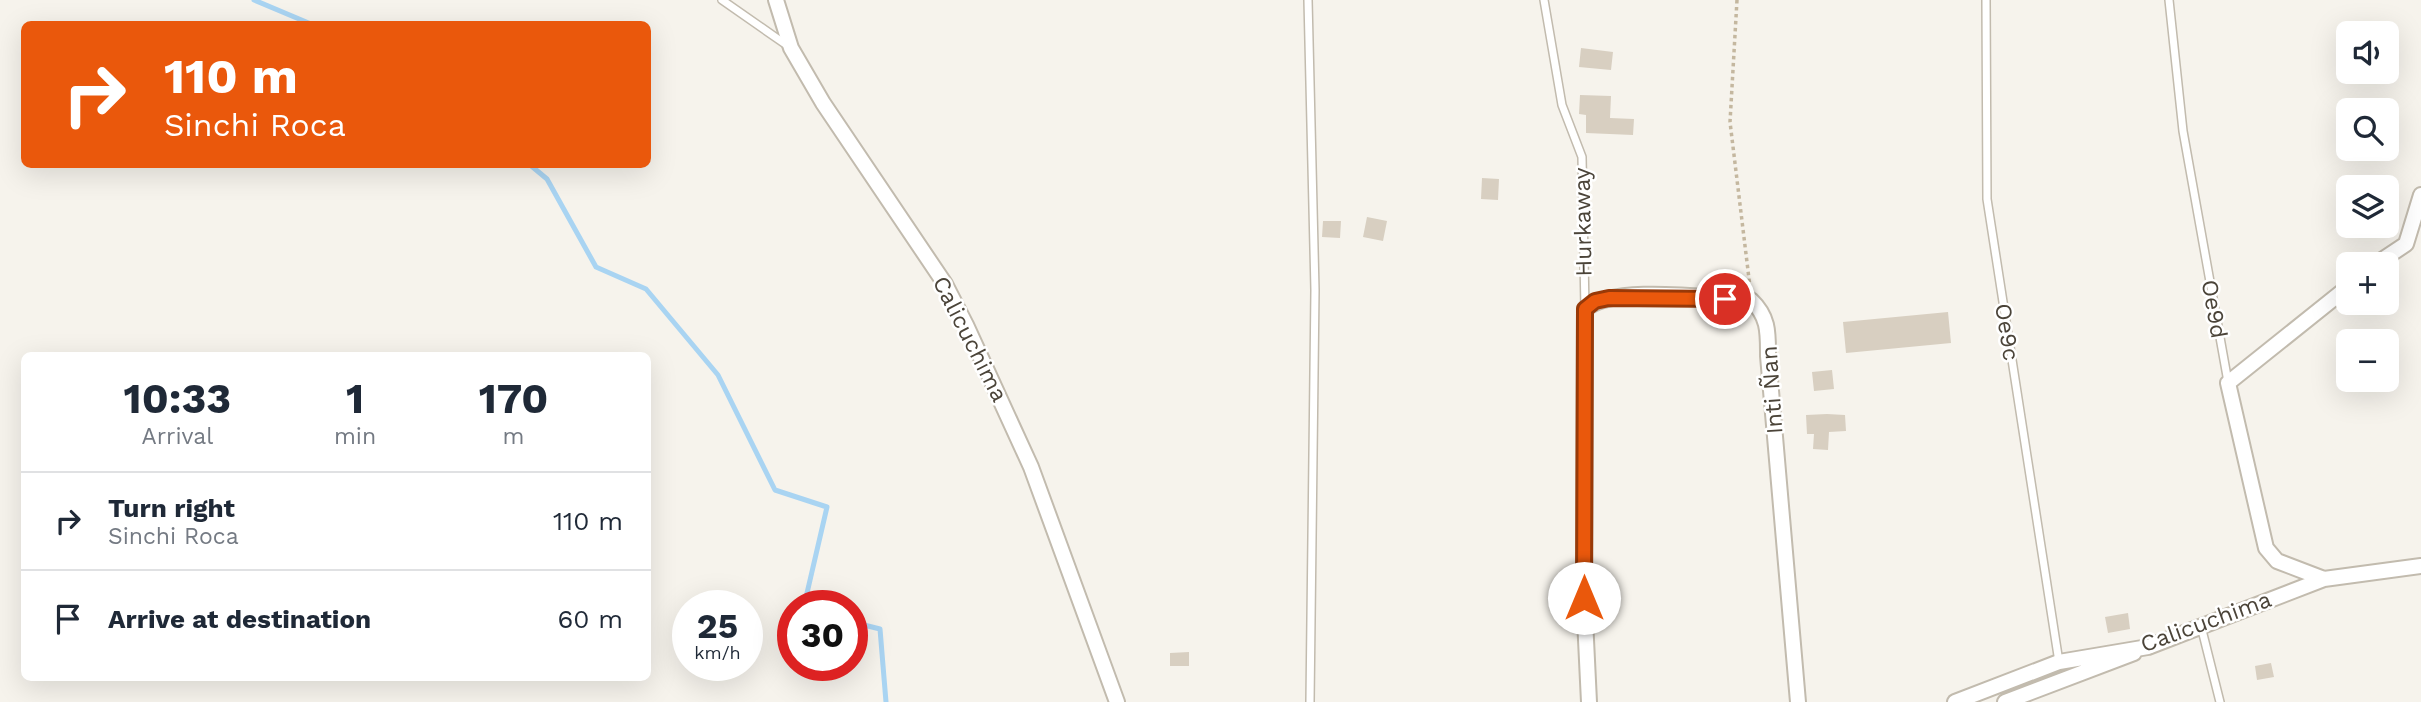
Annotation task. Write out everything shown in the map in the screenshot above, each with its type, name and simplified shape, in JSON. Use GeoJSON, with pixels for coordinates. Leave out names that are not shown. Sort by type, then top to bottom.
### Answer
{"type":"FeatureCollection","features":[{"type":"Feature","properties":{"kind":"street","name":"Calicuchima"},"geometry":{"type":"LineString","coordinates":[[776,0],[791,48],[823,103],[945,284],[966,325],[1031,467],[1118,702]]}},
{"type":"Feature","properties":{"kind":"street"},"geometry":{"type":"LineString","coordinates":[[2406,244],[2421,195]]}},
{"type":"Feature","properties":{"kind":"street"},"geometry":{"type":"LineString","coordinates":[[2394,252],[2406,244],[2421,240]]}},
{"type":"Feature","properties":{"kind":"street"},"geometry":{"type":"LineString","coordinates":[[2228,383],[2336,297]]}},
{"type":"Feature","properties":{"kind":"street"},"geometry":{"type":"LineString","coordinates":[[1585,309],[1595,301],[1609,298],[1752,300]]}},
{"type":"Feature","properties":{"kind":"street","name":"Inti Ñan"},"geometry":{"type":"LineString","coordinates":[[1752,300],[1762,310],[1768,327],[1768,356],[1798,702]]}},
{"type":"Feature","properties":{"kind":"street","name":"Hurkaway"},"geometry":{"type":"LineString","coordinates":[[1585,309],[1584,598],[1588,702]]}},
{"type":"Feature","properties":{"kind":"street","name":"Oe9d"},"geometry":{"type":"LineString","coordinates":[[2228,383],[2266,548],[2277,561],[2324,579]]}},
{"type":"Feature","properties":{"kind":"street","name":"Calicuchima"},"geometry":{"type":"LineString","coordinates":[[1955,702],[2059,662],[2148,647],[2324,579],[2421,566]]}},
{"type":"Feature","properties":{"kind":"street"},"geometry":{"type":"LineString","coordinates":[[2005,702],[2148,647]]}},
{"type":"Feature","properties":{"kind":"lane"},"geometry":{"type":"LineString","coordinates":[[722,0],[791,48]]}},
{"type":"Feature","properties":{"kind":"lane"},"geometry":{"type":"LineString","coordinates":[[1308,0],[1315,290],[1310,702]]}},
{"type":"Feature","properties":{"kind":"lane","name":"Hurkaway"},"geometry":{"type":"LineString","coordinates":[[1544,0],[1562,105],[1582,157],[1585,309]]}},
{"type":"Feature","properties":{"kind":"lane","name":"Oe9c"},"geometry":{"type":"LineString","coordinates":[[1986,0],[1987,199],[2059,662]]}},
{"type":"Feature","properties":{"kind":"lane","name":"Oe9d"},"geometry":{"type":"LineString","coordinates":[[2169,0],[2183,131],[2228,383]]}},
{"type":"Feature","properties":{"kind":"lane"},"geometry":{"type":"LineString","coordinates":[[2201,626],[2220,702]]}},
{"type":"Feature","properties":{"kind":"path"},"geometry":{"type":"LineString","coordinates":[[1737,0],[1730,122],[1752,300]]}},
{"type":"Feature","properties":{"kind":"building"},"geometry":{"type":"Polygon","coordinates":[[[1581,48],[1613,52],[1611,70],[1579,67],[1581,48]]]}},
{"type":"Feature","properties":{"kind":"building"},"geometry":{"type":"Polygon","coordinates":[[[1580,95],[1611,96],[1610,118],[1634,119],[1633,135],[1586,133],[1586,115],[1579,114],[1580,95]]]}},
{"type":"Feature","properties":{"kind":"building"},"geometry":{"type":"Polygon","coordinates":[[[1482,178],[1499,179],[1498,200],[1481,199],[1482,178]]]}},
{"type":"Feature","properties":{"kind":"building"},"geometry":{"type":"Polygon","coordinates":[[[1367,217],[1387,221],[1383,241],[1363,237],[1367,217]]]}},
{"type":"Feature","properties":{"kind":"building"},"geometry":{"type":"Polygon","coordinates":[[[1323,221],[1341,221],[1340,238],[1322,237],[1323,221]]]}},
{"type":"Feature","properties":{"kind":"building"},"geometry":{"type":"Polygon","coordinates":[[[1948,312],[1951,343],[1846,353],[1843,322],[1948,312]]]}},
{"type":"Feature","properties":{"kind":"building"},"geometry":{"type":"Polygon","coordinates":[[[1832,370],[1834,389],[1814,391],[1812,372],[1832,370]]]}},
{"type":"Feature","properties":{"kind":"building"},"geometry":{"type":"Polygon","coordinates":[[[1806,415],[1845,415],[1846,431],[1829,432],[1828,450],[1813,449],[1814,434],[1807,434],[1806,415]]]}},
{"type":"Feature","properties":{"kind":"building"},"geometry":{"type":"Polygon","coordinates":[[[2128,613],[2130,629],[2108,633],[2105,617],[2128,613]]]}},
{"type":"Feature","properties":{"kind":"building"},"geometry":{"type":"Polygon","coordinates":[[[1189,652],[1189,666],[1170,666],[1170,653],[1189,652]]]}},
{"type":"Feature","properties":{"kind":"building"},"geometry":{"type":"Polygon","coordinates":[[[2271,663],[2274,677],[2257,680],[2255,666],[2271,663]]]}},
{"type":"Feature","properties":{"kind":"waterway"},"geometry":{"type":"LineString","coordinates":[[254,0],[304,21]]}},
{"type":"Feature","properties":{"kind":"waterway"},"geometry":{"type":"LineString","coordinates":[[534,168],[547,179],[596,267],[646,289],[718,375],[775,490],[827,507],[808,590]]}},
{"type":"Feature","properties":{"kind":"waterway"},"geometry":{"type":"LineString","coordinates":[[868,626],[880,629],[886,702]]}},
{"type":"Feature","properties":{"kind":"route"},"geometry":{"type":"LineString","coordinates":[[1584,598],[1585,309],[1595,301],[1609,298],[1646,296],[1725,299]]}}]}
